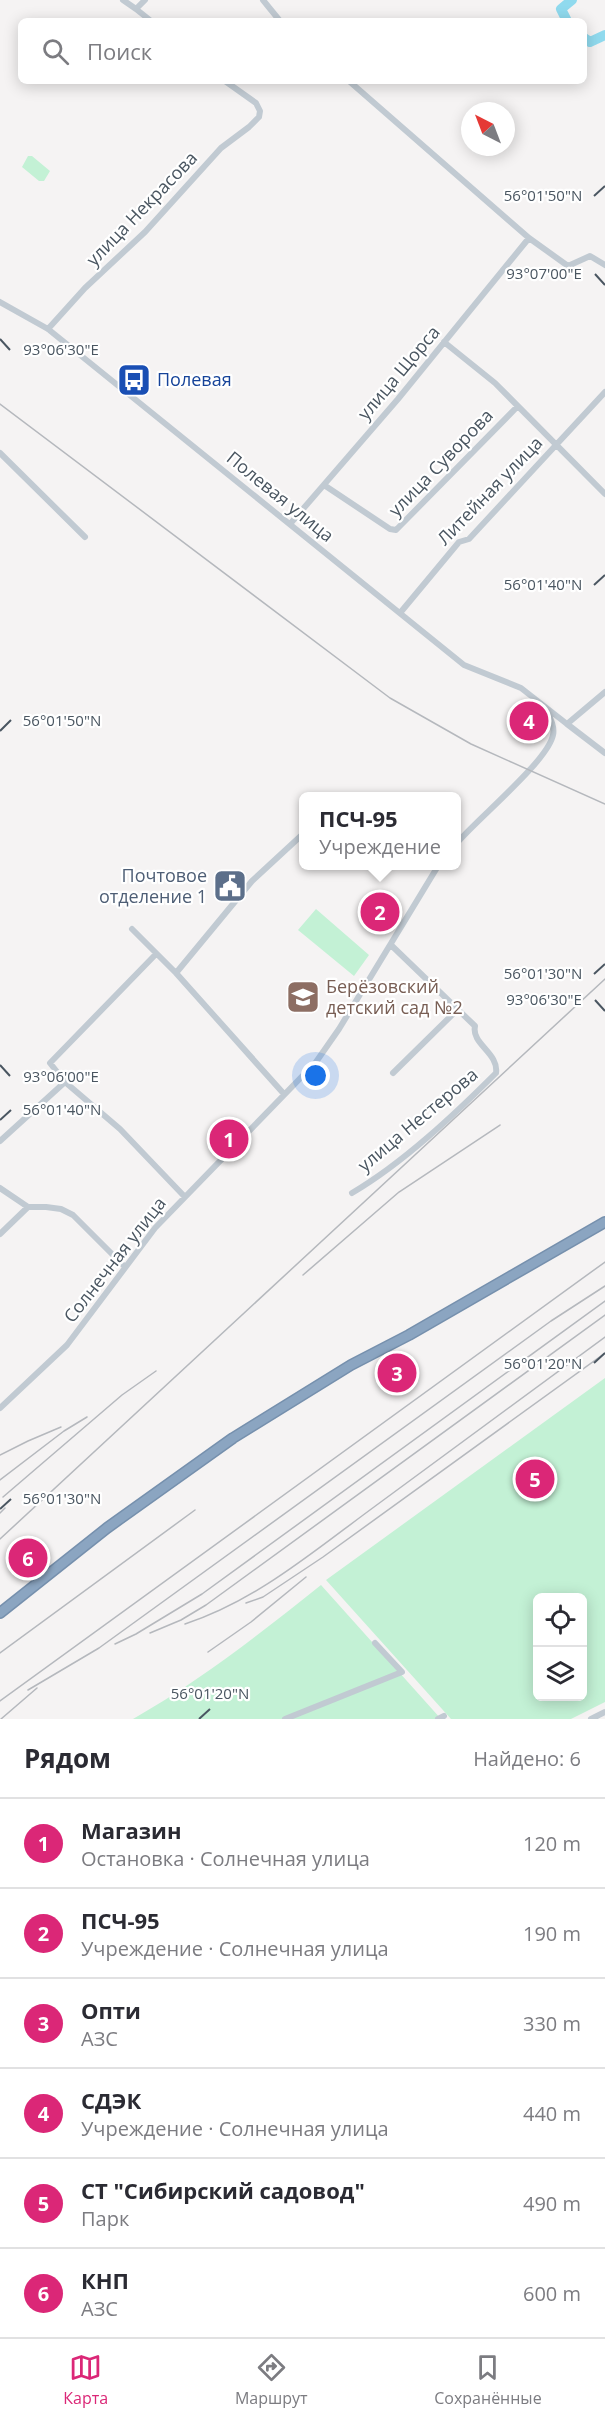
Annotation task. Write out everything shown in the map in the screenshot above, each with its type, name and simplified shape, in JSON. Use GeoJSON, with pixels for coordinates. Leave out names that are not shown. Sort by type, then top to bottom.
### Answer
{"type":"FeatureCollection","features":[{"type":"Feature","properties":{"kind":"highway"},"geometry":{"type":"LineString","coordinates":[[0,1613],[107,1528],[233,1438],[333,1376],[409,1335],[605,1221]]}},
{"type":"Feature","properties":{"kind":"street"},"geometry":{"type":"LineString","coordinates":[[123,0],[147,18]]}},
{"type":"Feature","properties":{"kind":"street"},"geometry":{"type":"LineString","coordinates":[[136,9],[144,0]]}},
{"type":"Feature","properties":{"kind":"street"},"geometry":{"type":"LineString","coordinates":[[263,0],[278,18]]}},
{"type":"Feature","properties":{"kind":"street","name":"улица Некрасова"},"geometry":{"type":"LineString","coordinates":[[48,329],[85,288],[145,232],[221,148],[259,117],[260,111],[256,103],[229,84]]}},
{"type":"Feature","properties":{"kind":"street"},"geometry":{"type":"LineString","coordinates":[[352,84],[529,238],[568,266],[590,256],[605,265]]}},
{"type":"Feature","properties":{"kind":"street","name":"улица Щорса"},"geometry":{"type":"LineString","coordinates":[[290,524],[529,238]]}},
{"type":"Feature","properties":{"kind":"street","name":"Полевая улица"},"geometry":{"type":"LineString","coordinates":[[0,302],[48,329],[464,665],[484,675],[513,684],[605,753]]}},
{"type":"Feature","properties":{"kind":"street"},"geometry":{"type":"LineString","coordinates":[[444,342],[495,383],[605,494]]}},
{"type":"Feature","properties":{"kind":"street","name":"Литейная улица"},"geometry":{"type":"LineString","coordinates":[[400,613],[459,542],[469,539],[605,392]]}},
{"type":"Feature","properties":{"kind":"street","name":"улица Суворова"},"geometry":{"type":"LineString","coordinates":[[324,486],[390,529],[396,530],[517,406]]}},
{"type":"Feature","properties":{"kind":"street"},"geometry":{"type":"LineString","coordinates":[[0,453],[86,537]]}},
{"type":"Feature","properties":{"kind":"street"},"geometry":{"type":"LineString","coordinates":[[567,724],[605,692]]}},
{"type":"Feature","properties":{"kind":"street"},"geometry":{"type":"LineString","coordinates":[[461,838],[514,786],[548,748],[554,728],[543,707]]}},
{"type":"Feature","properties":{"kind":"street"},"geometry":{"type":"LineString","coordinates":[[176,973],[252,881],[299,837]]}},
{"type":"Feature","properties":{"kind":"street","name":"Солнечная улица"},"geometry":{"type":"LineString","coordinates":[[0,1408],[67,1345],[154,1228],[316,1062],[339,1029],[436,870]]}},
{"type":"Feature","properties":{"kind":"street"},"geometry":{"type":"LineString","coordinates":[[132,929],[176,973],[284,1094]]}},
{"type":"Feature","properties":{"kind":"street","name":"улица Нестерова"},"geometry":{"type":"LineString","coordinates":[[352,1193],[423,1140],[496,1073],[496,1061],[475,1036],[474,1026],[391,945]]}},
{"type":"Feature","properties":{"kind":"street"},"geometry":{"type":"LineString","coordinates":[[156,954],[50,1063],[64,1082],[120,1129],[184,1196]]}},
{"type":"Feature","properties":{"kind":"street"},"geometry":{"type":"LineString","coordinates":[[393,1073],[458,1009]]}},
{"type":"Feature","properties":{"kind":"street"},"geometry":{"type":"LineString","coordinates":[[0,1141],[64,1082]]}},
{"type":"Feature","properties":{"kind":"street"},"geometry":{"type":"LineString","coordinates":[[0,1188],[28,1208],[62,1209],[73,1215],[124,1266]]}},
{"type":"Feature","properties":{"kind":"street"},"geometry":{"type":"LineString","coordinates":[[0,1234],[28,1208]]}},
{"type":"Feature","properties":{"kind":"street"},"geometry":{"type":"LineString","coordinates":[[285,1719],[402,1672],[375,1643]]}},
{"type":"Feature","properties":{"kind":"street"},"geometry":{"type":"LineString","coordinates":[[591,1719],[605,1712]]}},
{"type":"Feature","properties":{"kind":"green space"},"geometry":{"type":"Polygon","coordinates":[[[28,156],[32,156],[50,171],[44,181],[39,181],[22,167],[28,156]]]}},
{"type":"Feature","properties":{"kind":"green space"},"geometry":{"type":"Polygon","coordinates":[[[316,909],[369,955],[354,976],[298,930],[316,909]]]}},
{"type":"Feature","properties":{"kind":"green space"},"geometry":{"type":"Polygon","coordinates":[[[605,1378],[605,1702],[571,1719],[451,1719],[326,1580],[605,1378]]]}},
{"type":"Feature","properties":{"kind":"green space"},"geometry":{"type":"Polygon","coordinates":[[[321,1585],[441,1719],[133,1719],[206,1673],[321,1585]]]}},
{"type":"Feature","properties":{"kind":"waterway"},"geometry":{"type":"LineString","coordinates":[[566,18],[561,9],[572,0]]}},
{"type":"Feature","properties":{"kind":"waterway"},"geometry":{"type":"LineString","coordinates":[[587,40],[590,42],[605,35]]}},
{"type":"Feature","properties":{"kind":"railway"},"geometry":{"type":"LineString","coordinates":[[0,404],[390,698],[471,744],[605,804]]}},
{"type":"Feature","properties":{"kind":"railway"},"geometry":{"type":"LineString","coordinates":[[0,1539],[605,979]]}},
{"type":"Feature","properties":{"kind":"railway"},"geometry":{"type":"LineString","coordinates":[[303,1275],[399,1192],[500,1125]]}},
{"type":"Feature","properties":{"kind":"railway"},"geometry":{"type":"LineString","coordinates":[[0,1701],[605,1262]]}},
{"type":"Feature","properties":{"kind":"railway"},"geometry":{"type":"LineString","coordinates":[[28,1690],[99,1648],[551,1321],[605,1286]]}},
{"type":"Feature","properties":{"kind":"railway"},"geometry":{"type":"LineString","coordinates":[[115,1644],[202,1594],[605,1301]]}},
{"type":"Feature","properties":{"kind":"railway"},"geometry":{"type":"LineString","coordinates":[[150,1633],[181,1620],[206,1605],[605,1315]]}},
{"type":"Feature","properties":{"kind":"railway"},"geometry":{"type":"LineString","coordinates":[[185,1624],[236,1602],[284,1573],[605,1337]]}},
{"type":"Feature","properties":{"kind":"railway"},"geometry":{"type":"LineString","coordinates":[[246,1603],[263,1597],[323,1557],[605,1353]]}},
{"type":"Feature","properties":{"kind":"railway"},"geometry":{"type":"LineString","coordinates":[[3,1497],[122,1395],[156,1371]]}},
{"type":"Feature","properties":{"kind":"railway"},"geometry":{"type":"LineString","coordinates":[[0,1480],[64,1431],[87,1417]]}},
{"type":"Feature","properties":{"kind":"railway"},"geometry":{"type":"LineString","coordinates":[[0,1455],[61,1427]]}},
{"type":"Feature","properties":{"kind":"railway"},"geometry":{"type":"LineString","coordinates":[[0,1513],[5,1508]]}},
{"type":"Feature","properties":{"kind":"railway"},"geometry":{"type":"LineString","coordinates":[[0,1653],[195,1510]]}},
{"type":"Feature","properties":{"kind":"railway"},"geometry":{"type":"LineString","coordinates":[[208,1652],[251,1622],[306,1577]]}},
{"type":"Feature","properties":{"kind":"railway"},"geometry":{"type":"LineString","coordinates":[[1,1719],[37,1688]]}},
{"type":"Feature","properties":{"kind":"place","name":"Полевая"},"geometry":{"type":"Point","coordinates":[134,380]}},
{"type":"Feature","properties":{"kind":"place","name":"СДЭК"},"geometry":{"type":"Point","coordinates":[529,721]}},
{"type":"Feature","properties":{"kind":"place","name":"Почтовое отделение 1"},"geometry":{"type":"Point","coordinates":[230,886]}},
{"type":"Feature","properties":{"kind":"place","name":"ПСЧ-95"},"geometry":{"type":"Point","coordinates":[380,912]}},
{"type":"Feature","properties":{"kind":"place","name":"Берёзовский детский сад №2"},"geometry":{"type":"Point","coordinates":[303,997]}},
{"type":"Feature","properties":{"kind":"place","name":"Магазин"},"geometry":{"type":"Point","coordinates":[229,1139]}},
{"type":"Feature","properties":{"kind":"place","name":"Опти"},"geometry":{"type":"Point","coordinates":[397,1373]}},
{"type":"Feature","properties":{"kind":"place","name":"СТ \"Сибирский садовод\""},"geometry":{"type":"Point","coordinates":[535,1479]}},
{"type":"Feature","properties":{"kind":"place","name":"КНП"},"geometry":{"type":"Point","coordinates":[28,1558]}}]}
